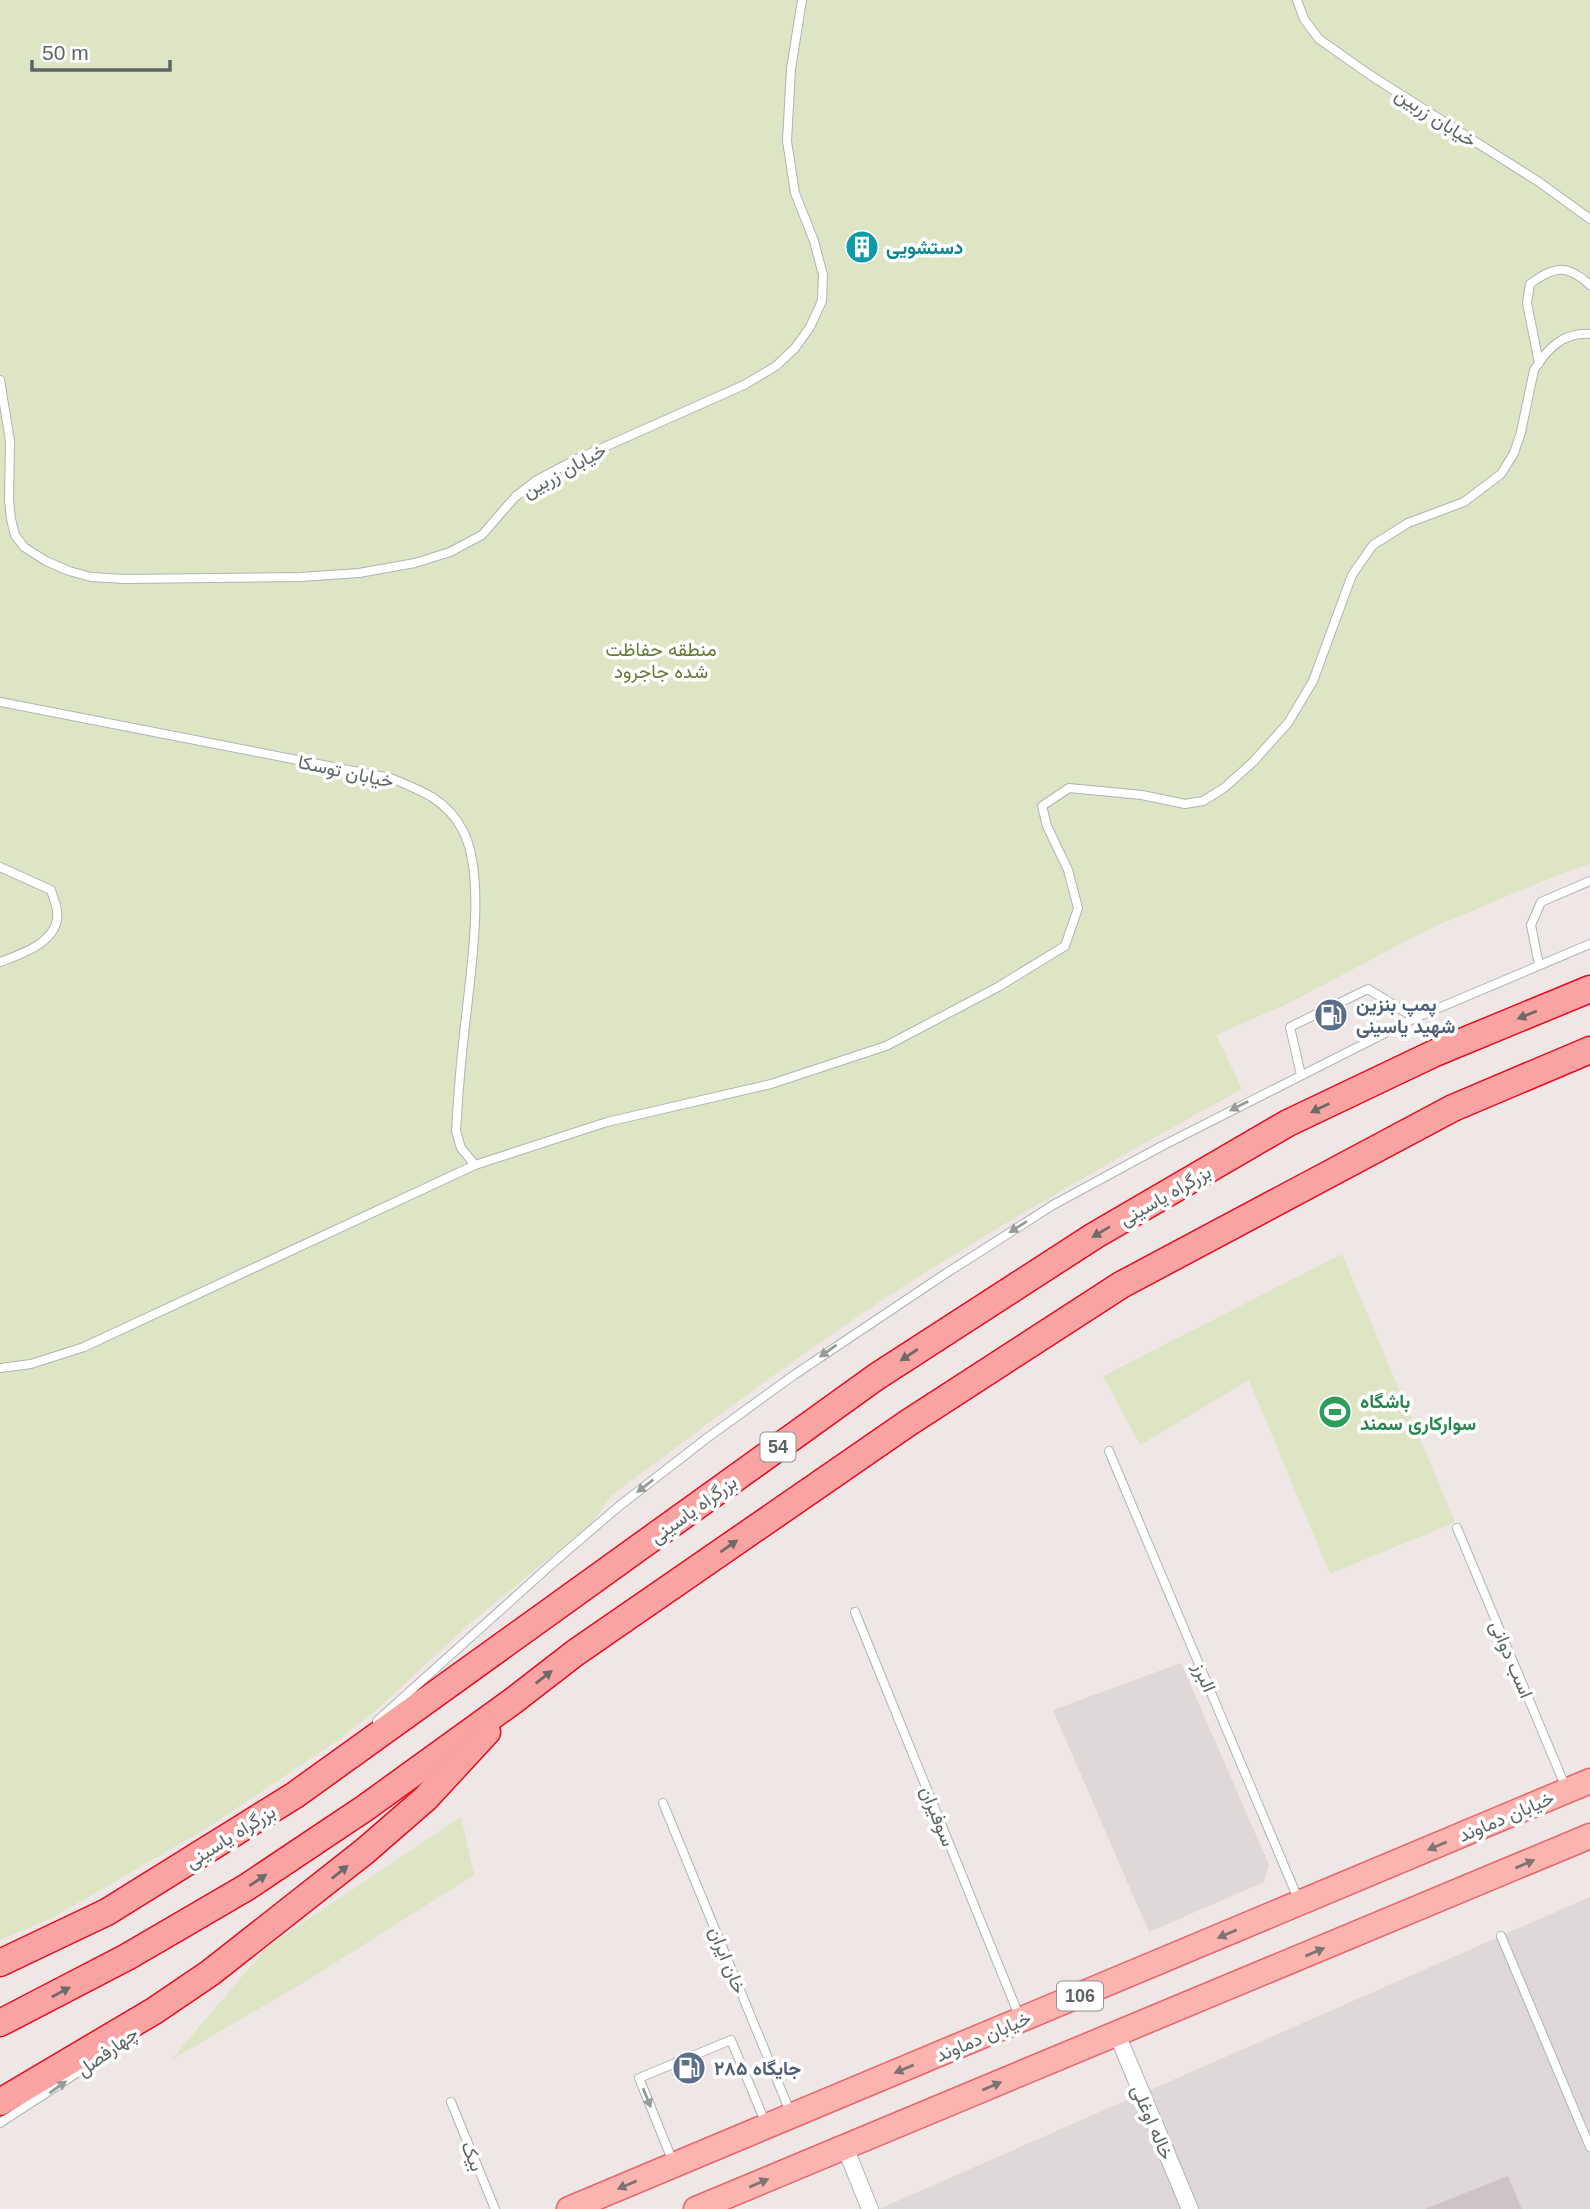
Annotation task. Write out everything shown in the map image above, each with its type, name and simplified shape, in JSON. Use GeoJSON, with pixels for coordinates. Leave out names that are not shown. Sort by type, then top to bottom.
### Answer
{"type":"FeatureCollection","features":[{"type":"Feature","properties":{"kind":"highway","name":"بزرگراه یاسینی"},"geometry":{"type":"LineString","coordinates":[[0,1963],[107,1912],[295,1795],[876,1377],[1094,1236],[1288,1123],[1435,1053],[1590,989]]}},
{"type":"Feature","properties":{"kind":"highway"},"geometry":{"type":"LineString","coordinates":[[0,2024],[127,1957],[247,1887],[365,1808],[575,1653],[908,1423],[1121,1285],[1453,1108],[1590,1050]]}},
{"type":"Feature","properties":{"kind":"highway"},"geometry":{"type":"LineString","coordinates":[[0,2102],[153,2011],[210,1973],[365,1851],[426,1798],[463,1760],[513,1701]]}},
{"type":"Feature","properties":{"kind":"main road","name":"خیابان دماوند"},"geometry":{"type":"LineString","coordinates":[[569,2209],[1590,1781]]}},
{"type":"Feature","properties":{"kind":"main road","name":"106"},"geometry":{"type":"LineString","coordinates":[[697,2209],[1590,1836]]}},
{"type":"Feature","properties":{"kind":"street","name":"خاله اوغلی"},"geometry":{"type":"LineString","coordinates":[[1116,2034],[1190,2209]]}},
{"type":"Feature","properties":{"kind":"street"},"geometry":{"type":"LineString","coordinates":[[845,2147],[870,2209]]}},
{"type":"Feature","properties":{"kind":"lane","name":"خیابان زربین"},"geometry":{"type":"LineString","coordinates":[[0,380],[10,441],[10,519],[15,535],[24,547],[69,571],[91,577],[125,579],[300,577],[359,573],[415,563],[450,552],[482,535],[515,497],[537,480],[573,461],[744,385],[776,366],[795,348],[810,327],[822,301],[823,275],[814,241],[795,193],[787,141],[791,69],[802,0]]}},
{"type":"Feature","properties":{"kind":"lane","name":"خیابان زربین"},"geometry":{"type":"LineString","coordinates":[[1297,0],[1304,19],[1319,39],[1590,219]]}},
{"type":"Feature","properties":{"kind":"lane"},"geometry":{"type":"LineString","coordinates":[[1539,363],[1527,303],[1530,284],[1545,272],[1565,269],[1581,276],[1590,285]]}},
{"type":"Feature","properties":{"kind":"lane"},"geometry":{"type":"LineString","coordinates":[[0,1368],[32,1364],[85,1347],[475,1165],[607,1122],[771,1084],[886,1046],[998,987],[1065,946],[1078,908],[1068,870],[1047,826],[1042,806],[1069,788],[1142,795],[1185,804],[1203,801],[1224,788],[1253,762],[1288,723],[1313,681],[1352,575],[1373,545],[1408,523],[1464,502],[1501,474],[1517,443],[1534,370],[1558,340],[1581,333],[1590,334]]}},
{"type":"Feature","properties":{"kind":"lane","name":"خیابان توسکا"},"geometry":{"type":"LineString","coordinates":[[0,702],[390,778],[429,794],[449,811],[462,829],[474,859],[475,933],[456,1130],[461,1148],[475,1165]]}},
{"type":"Feature","properties":{"kind":"lane"},"geometry":{"type":"LineString","coordinates":[[0,867],[51,890],[58,914],[49,938],[23,954],[0,962]]}},
{"type":"Feature","properties":{"kind":"lane"},"geometry":{"type":"LineString","coordinates":[[1539,965],[1531,925],[1541,902],[1590,881]]}},
{"type":"Feature","properties":{"kind":"lane"},"geometry":{"type":"LineString","coordinates":[[295,1795],[618,1507],[707,1438],[878,1317],[1054,1205],[1162,1146],[1415,1018],[1590,944]]}},
{"type":"Feature","properties":{"kind":"lane"},"geometry":{"type":"LineString","coordinates":[[1301,1075],[1290,1027],[1330,1006],[1368,989],[1415,1018]]}},
{"type":"Feature","properties":{"kind":"lane","name":"البرز"},"geometry":{"type":"LineString","coordinates":[[1109,1451],[1300,1903]]}},
{"type":"Feature","properties":{"kind":"lane","name":"اسب دوانی"},"geometry":{"type":"LineString","coordinates":[[1457,1528],[1567,1790]]}},
{"type":"Feature","properties":{"kind":"lane","name":"سوفیران"},"geometry":{"type":"LineString","coordinates":[[855,1612],[1021,2020]]}},
{"type":"Feature","properties":{"kind":"lane","name":"خان ایران"},"geometry":{"type":"LineString","coordinates":[[663,1803],[792,2116]]}},
{"type":"Feature","properties":{"kind":"lane"},"geometry":{"type":"LineString","coordinates":[[1501,1936],[1590,2147]]}},
{"type":"Feature","properties":{"kind":"lane","name":"چهارفصل"},"geometry":{"type":"LineString","coordinates":[[117,2045],[210,1973]]}},
{"type":"Feature","properties":{"kind":"lane"},"geometry":{"type":"LineString","coordinates":[[675,2165],[639,2078],[731,2040],[768,2126]]}},
{"type":"Feature","properties":{"kind":"lane","name":"چهارفصل"},"geometry":{"type":"LineString","coordinates":[[0,2123],[107,2052]]}},
{"type":"Feature","properties":{"kind":"lane","name":"بیک"},"geometry":{"type":"LineString","coordinates":[[451,2102],[495,2209]]}},
{"type":"Feature","properties":{"kind":"shaded area"},"geometry":{"type":"Polygon","coordinates":[[[1181,1663],[1269,1865],[1264,1882],[1149,1932],[1053,1710],[1181,1663]]]}},
{"type":"Feature","properties":{"kind":"shaded area"},"geometry":{"type":"Polygon","coordinates":[[[1590,1897],[1590,2209],[879,2209],[1501,1936],[1590,1897]]]}},
{"type":"Feature","properties":{"kind":"green space","name":"منطقه حفاظت شده جاجرود"},"geometry":{"type":"Polygon","coordinates":[[[0,0],[1590,0],[1590,864],[1431,928],[1289,1003],[1216,1035],[1242,1089],[1022,1214],[857,1317],[612,1495],[592,1523],[469,1624],[375,1711],[340,1739],[207,1828],[52,1918],[0,1940],[0,0]]]}},
{"type":"Feature","properties":{"kind":"green space","name":"باشگاه سوارکاری سمند"},"geometry":{"type":"Polygon","coordinates":[[[1342,1254],[1455,1522],[1330,1574],[1249,1380],[1140,1445],[1103,1376],[1342,1254]]]}},
{"type":"Feature","properties":{"kind":"green space"},"geometry":{"type":"Polygon","coordinates":[[[461,1817],[474,1875],[311,1978],[171,2060],[267,1947],[461,1817]]]}},
{"type":"Feature","properties":{"kind":"building","name":"دستشویی"},"geometry":{"type":"Polygon","coordinates":[[[870,231],[874,259],[854,262],[850,234],[870,231]]]}},
{"type":"Feature","properties":{"kind":"building"},"geometry":{"type":"Polygon","coordinates":[[[1508,2176],[1522,2209],[1425,2209],[1508,2176]]]}},
{"type":"Feature","properties":{"kind":"place","name":"دستشویی"},"geometry":{"type":"Point","coordinates":[862,247]}},
{"type":"Feature","properties":{"kind":"place","name":"پمپ بنزین شهید یاسینی"},"geometry":{"type":"Point","coordinates":[1331,1015]}},
{"type":"Feature","properties":{"kind":"place","name":"باشگاه سوارکاری سمند"},"geometry":{"type":"Point","coordinates":[1335,1412]}},
{"type":"Feature","properties":{"kind":"place","name":"جایگاه ۲۸۵"},"geometry":{"type":"Point","coordinates":[689,2068]}}]}
